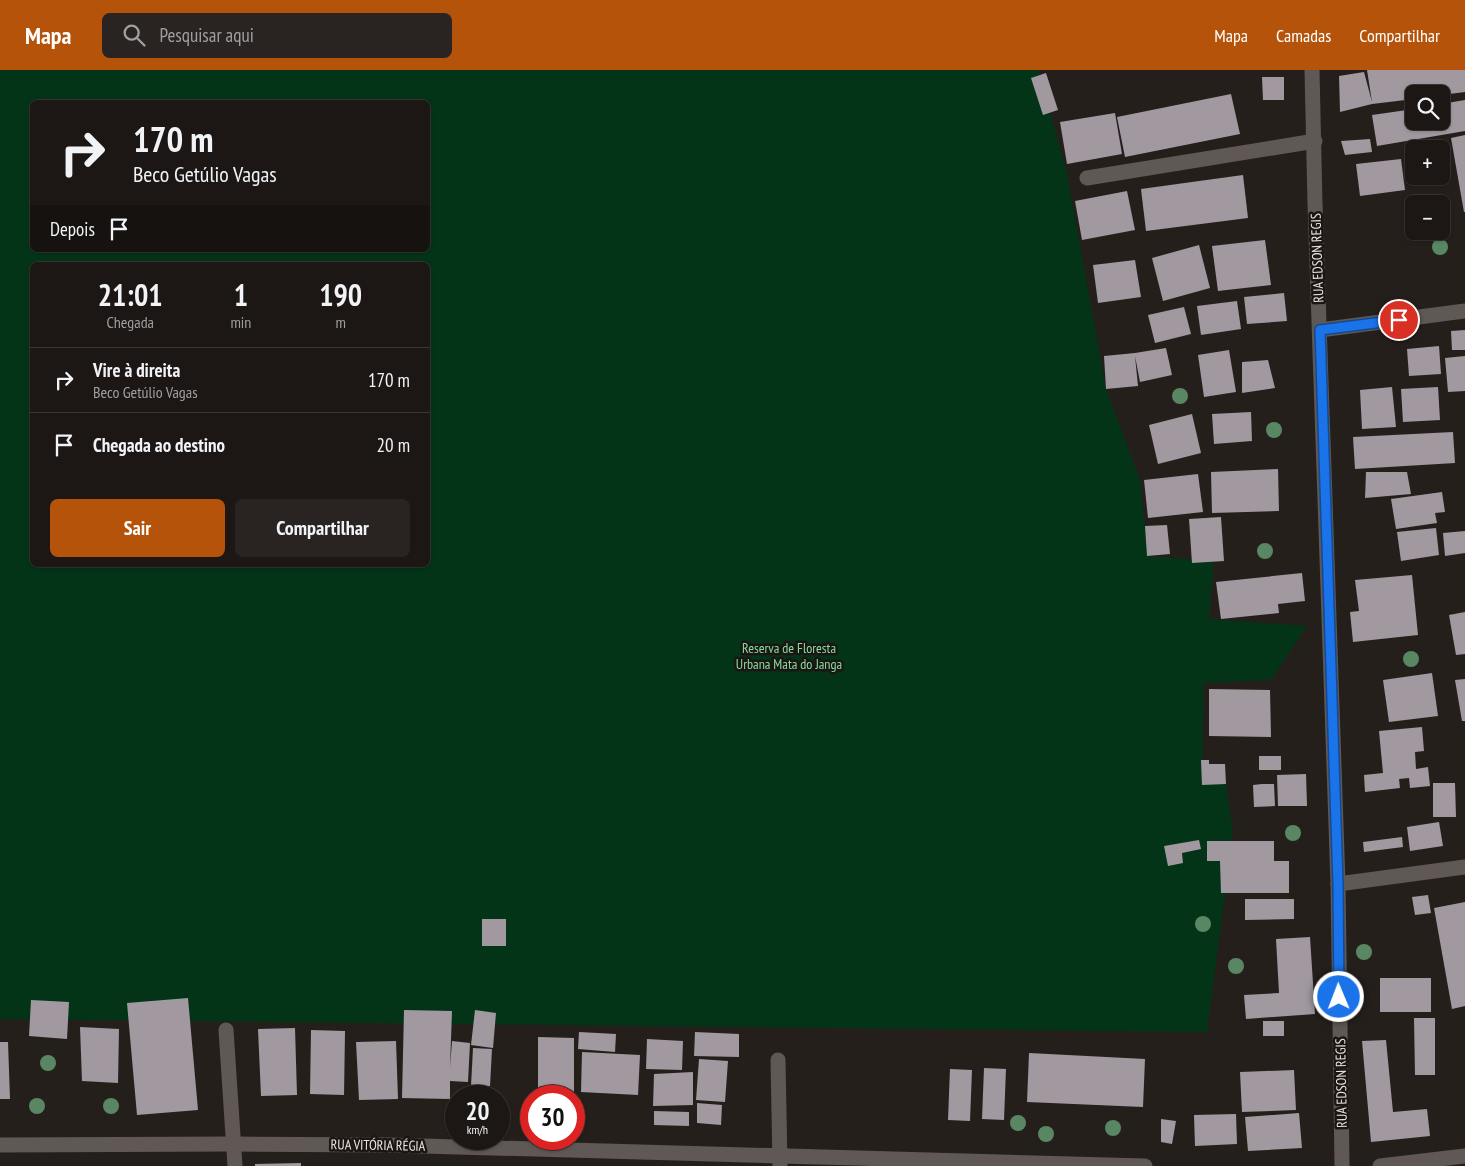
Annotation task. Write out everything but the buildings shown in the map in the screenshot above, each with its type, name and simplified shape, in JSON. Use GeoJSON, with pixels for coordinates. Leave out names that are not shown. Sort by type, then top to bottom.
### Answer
{"type":"FeatureCollection","features":[{"type":"Feature","properties":{"kind":"street","name":"RUA EDSON REGIS"},"geometry":{"type":"LineString","coordinates":[[1312,70],[1338,884],[1342,1166]]}},
{"type":"Feature","properties":{"kind":"street"},"geometry":{"type":"LineString","coordinates":[[1087,178],[1315,141]]}},
{"type":"Feature","properties":{"kind":"street"},"geometry":{"type":"LineString","coordinates":[[1320,330],[1465,311]]}},
{"type":"Feature","properties":{"kind":"street"},"geometry":{"type":"LineString","coordinates":[[1338,884],[1465,867]]}},
{"type":"Feature","properties":{"kind":"street"},"geometry":{"type":"LineString","coordinates":[[226,1030],[234,1166]]}},
{"type":"Feature","properties":{"kind":"street"},"geometry":{"type":"LineString","coordinates":[[778,1060],[779,1161]]}},
{"type":"Feature","properties":{"kind":"street","name":"RUA VITÓRIA RÉGIA"},"geometry":{"type":"LineString","coordinates":[[0,1145],[388,1145],[779,1161],[1145,1166]]}},
{"type":"Feature","properties":{"kind":"street"},"geometry":{"type":"LineString","coordinates":[[1380,1166],[1465,1156]]}},
{"type":"Feature","properties":{"kind":"green space","name":"Reserva de Floresta Urbana Mata do Janga"},"geometry":{"type":"Polygon","coordinates":[[[0,70],[1038,70],[1067,173],[1106,389],[1140,480],[1148,556],[1214,561],[1209,619],[1307,626],[1271,680],[1204,683],[1202,784],[1226,784],[1233,832],[1207,1032],[0,1019],[0,70]]]}},
{"type":"Feature","properties":{"kind":"route"},"geometry":{"type":"LineString","coordinates":[[1339,997],[1338,884],[1320,330],[1399,320]]}}]}
